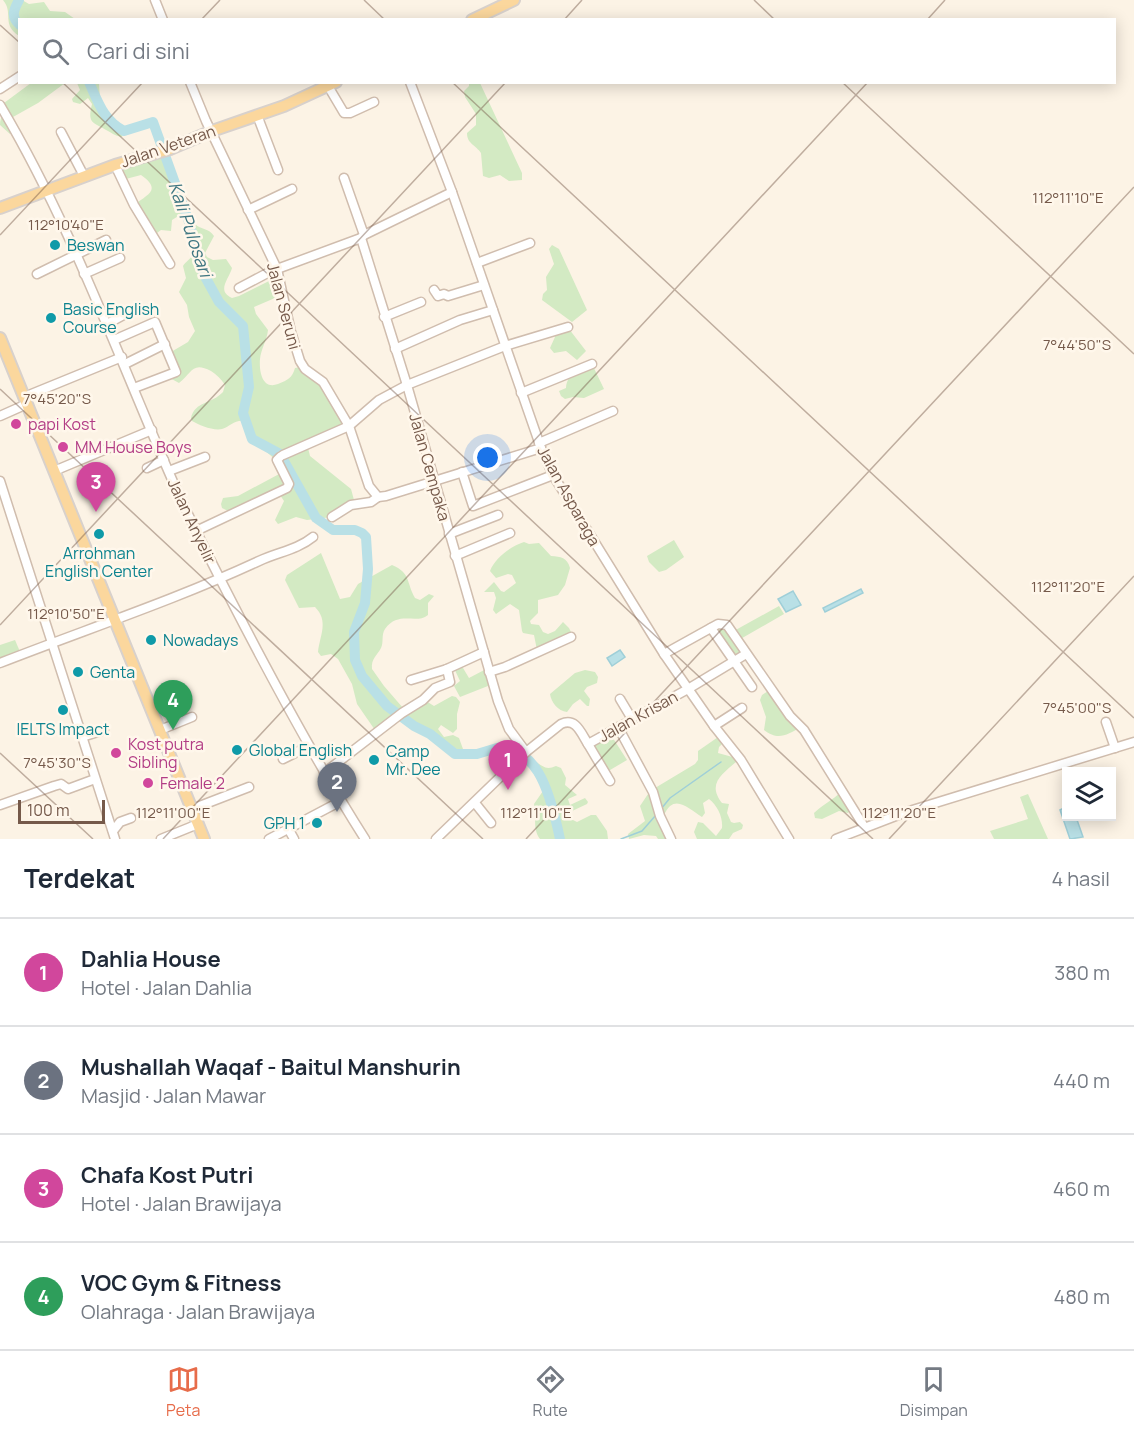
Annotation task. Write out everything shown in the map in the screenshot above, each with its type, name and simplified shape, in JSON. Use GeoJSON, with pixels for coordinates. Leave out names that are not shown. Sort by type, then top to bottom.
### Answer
{"type":"FeatureCollection","features":[{"type":"Feature","properties":{"kind":"main road"},"geometry":{"type":"LineString","coordinates":[[476,18],[514,0]]}},
{"type":"Feature","properties":{"kind":"main road","name":"Jalan Veteran"},"geometry":{"type":"LineString","coordinates":[[0,208],[284,106],[332,84]]}},
{"type":"Feature","properties":{"kind":"main road"},"geometry":{"type":"LineString","coordinates":[[0,338],[204,839]]}},
{"type":"Feature","properties":{"kind":"street"},"geometry":{"type":"LineString","coordinates":[[155,0],[162,18]]}},
{"type":"Feature","properties":{"kind":"street"},"geometry":{"type":"LineString","coordinates":[[0,89],[18,77]]}},
{"type":"Feature","properties":{"kind":"street","name":"Jalan Seruni"},"geometry":{"type":"LineString","coordinates":[[191,84],[277,268],[300,361],[305,369],[323,382],[349,426],[369,486],[382,497]]}},
{"type":"Feature","properties":{"kind":"street"},"geometry":{"type":"LineString","coordinates":[[332,84],[343,111],[346,113],[374,102]]}},
{"type":"Feature","properties":{"kind":"street","name":"Jalan Asparaga"},"geometry":{"type":"LineString","coordinates":[[411,84],[452,192],[540,446],[554,475],[664,654],[714,726],[741,760],[789,839]]}},
{"type":"Feature","properties":{"kind":"street","name":"Jalan Anyelir"},"geometry":{"type":"LineString","coordinates":[[0,105],[46,190],[76,255],[196,531],[309,746],[365,839]]}},
{"type":"Feature","properties":{"kind":"street"},"geometry":{"type":"LineString","coordinates":[[257,115],[279,170]]}},
{"type":"Feature","properties":{"kind":"street"},"geometry":{"type":"LineString","coordinates":[[61,132],[84,176]]}},
{"type":"Feature","properties":{"kind":"street"},"geometry":{"type":"LineString","coordinates":[[115,165],[134,205],[170,264]]}},
{"type":"Feature","properties":{"kind":"street","name":"Jalan Cempaka"},"geometry":{"type":"LineString","coordinates":[[344,178],[384,317],[407,385],[489,672],[509,729],[523,755]]}},
{"type":"Feature","properties":{"kind":"street"},"geometry":{"type":"LineString","coordinates":[[248,210],[292,189]]}},
{"type":"Feature","properties":{"kind":"street"},"geometry":{"type":"LineString","coordinates":[[239,288],[256,277],[277,268],[362,236],[452,192]]}},
{"type":"Feature","properties":{"kind":"street"},"geometry":{"type":"LineString","coordinates":[[37,274],[106,240]]}},
{"type":"Feature","properties":{"kind":"street"},"geometry":{"type":"LineString","coordinates":[[477,263],[530,243]]}},
{"type":"Feature","properties":{"kind":"street"},"geometry":{"type":"LineString","coordinates":[[84,274],[120,258]]}},
{"type":"Feature","properties":{"kind":"street"},"geometry":{"type":"LineString","coordinates":[[434,290],[438,296],[444,294],[448,296],[484,285]]}},
{"type":"Feature","properties":{"kind":"street"},"geometry":{"type":"LineString","coordinates":[[384,317],[421,302]]}},
{"type":"Feature","properties":{"kind":"street"},"geometry":{"type":"LineString","coordinates":[[395,349],[460,320],[493,310]]}},
{"type":"Feature","properties":{"kind":"street"},"geometry":{"type":"LineString","coordinates":[[107,324],[131,311]]}},
{"type":"Feature","properties":{"kind":"street"},"geometry":{"type":"LineString","coordinates":[[114,340],[155,322],[165,345],[176,372],[134,387]]}},
{"type":"Feature","properties":{"kind":"street"},"geometry":{"type":"LineString","coordinates":[[196,531],[287,488],[288,480],[277,460],[281,456],[349,426],[379,400],[407,385],[505,346],[568,327]]}},
{"type":"Feature","properties":{"kind":"street"},"geometry":{"type":"LineString","coordinates":[[0,416],[26,401],[165,345]]}},
{"type":"Feature","properties":{"kind":"street"},"geometry":{"type":"LineString","coordinates":[[521,393],[592,364]]}},
{"type":"Feature","properties":{"kind":"street"},"geometry":{"type":"LineString","coordinates":[[332,517],[351,505],[371,502],[540,446],[613,411]]}},
{"type":"Feature","properties":{"kind":"street"},"geometry":{"type":"LineString","coordinates":[[54,471],[152,430]]}},
{"type":"Feature","properties":{"kind":"street"},"geometry":{"type":"LineString","coordinates":[[169,471],[204,457]]}},
{"type":"Feature","properties":{"kind":"street"},"geometry":{"type":"LineString","coordinates":[[147,468],[164,460]]}},
{"type":"Feature","properties":{"kind":"street"},"geometry":{"type":"LineString","coordinates":[[462,472],[474,506],[554,475]]}},
{"type":"Feature","properties":{"kind":"street"},"geometry":{"type":"LineString","coordinates":[[0,481],[114,835]]}},
{"type":"Feature","properties":{"kind":"street"},"geometry":{"type":"LineString","coordinates":[[449,534],[498,515]]}},
{"type":"Feature","properties":{"kind":"street"},"geometry":{"type":"LineString","coordinates":[[455,556],[510,533]]}},
{"type":"Feature","properties":{"kind":"street"},"geometry":{"type":"LineString","coordinates":[[0,663],[220,579],[266,558],[297,548],[313,537]]}},
{"type":"Feature","properties":{"kind":"street"},"geometry":{"type":"LineString","coordinates":[[664,654],[721,623],[726,625],[790,716],[804,730],[865,828]]}},
{"type":"Feature","properties":{"kind":"street"},"geometry":{"type":"LineString","coordinates":[[711,628],[752,687]]}},
{"type":"Feature","properties":{"kind":"street"},"geometry":{"type":"LineString","coordinates":[[489,672],[571,637]]}},
{"type":"Feature","properties":{"kind":"street"},"geometry":{"type":"LineString","coordinates":[[411,680],[447,669],[484,652]]}},
{"type":"Feature","properties":{"kind":"street","name":"Jalan Krisan"},"geometry":{"type":"LineString","coordinates":[[588,744],[746,654]]}},
{"type":"Feature","properties":{"kind":"street"},"geometry":{"type":"LineString","coordinates":[[324,773],[423,700],[435,688],[450,682],[447,669]]}},
{"type":"Feature","properties":{"kind":"street"},"geometry":{"type":"LineString","coordinates":[[620,699],[632,719]]}},
{"type":"Feature","properties":{"kind":"street"},"geometry":{"type":"LineString","coordinates":[[714,726],[742,708]]}},
{"type":"Feature","properties":{"kind":"street"},"geometry":{"type":"LineString","coordinates":[[160,730],[192,717]]}},
{"type":"Feature","properties":{"kind":"street","name":"Jalan Krisan"},"geometry":{"type":"LineString","coordinates":[[523,755],[567,721],[572,722],[577,726],[610,781]]}},
{"type":"Feature","properties":{"kind":"street"},"geometry":{"type":"LineString","coordinates":[[1106,722],[1115,748]]}},
{"type":"Feature","properties":{"kind":"street"},"geometry":{"type":"LineString","coordinates":[[618,727],[653,792],[659,813],[671,839]]}},
{"type":"Feature","properties":{"kind":"street"},"geometry":{"type":"LineString","coordinates":[[82,737],[104,730]]}},
{"type":"Feature","properties":{"kind":"street"},"geometry":{"type":"LineString","coordinates":[[836,839],[906,812],[1134,742]]}},
{"type":"Feature","properties":{"kind":"street"},"geometry":{"type":"LineString","coordinates":[[283,759],[309,746]]}},
{"type":"Feature","properties":{"kind":"street"},"geometry":{"type":"LineString","coordinates":[[436,839],[523,755]]}},
{"type":"Feature","properties":{"kind":"street"},"geometry":{"type":"LineString","coordinates":[[0,805],[61,784],[68,789],[95,779]]}},
{"type":"Feature","properties":{"kind":"street"},"geometry":{"type":"LineString","coordinates":[[192,809],[249,787]]}},
{"type":"Feature","properties":{"kind":"street"},"geometry":{"type":"LineString","coordinates":[[269,839],[341,801]]}},
{"type":"Feature","properties":{"kind":"street"},"geometry":{"type":"LineString","coordinates":[[475,803],[491,823]]}},
{"type":"Feature","properties":{"kind":"street"},"geometry":{"type":"LineString","coordinates":[[114,835],[120,822],[132,818]]}},
{"type":"Feature","properties":{"kind":"street"},"geometry":{"type":"LineString","coordinates":[[160,839],[198,824]]}},
{"type":"Feature","properties":{"kind":"street"},"geometry":{"type":"LineString","coordinates":[[289,830],[294,839]]}},
{"type":"Feature","properties":{"kind":"green space"},"geometry":{"type":"Polygon","coordinates":[[[3,0],[22,0],[29,4],[44,2],[50,11],[65,12],[74,18],[18,18],[18,35],[10,27],[3,0]]]}},
{"type":"Feature","properties":{"kind":"green space"},"geometry":{"type":"Polygon","coordinates":[[[30,84],[64,84],[38,103],[13,117],[10,134],[0,125],[4,103],[30,84]]]}},
{"type":"Feature","properties":{"kind":"green space"},"geometry":{"type":"Polygon","coordinates":[[[77,84],[99,84],[100,100],[110,120],[124,130],[122,137],[92,122],[90,115],[92,104],[88,98],[80,104],[73,102],[72,99],[80,90],[77,84]]]}},
{"type":"Feature","properties":{"kind":"green space"},"geometry":{"type":"Polygon","coordinates":[[[469,84],[480,84],[522,173],[522,180],[509,181],[500,175],[489,178],[483,176],[481,153],[467,137],[467,133],[476,125],[476,114],[465,97],[464,91],[469,84]]]}},
{"type":"Feature","properties":{"kind":"green space"},"geometry":{"type":"Polygon","coordinates":[[[165,150],[181,197],[195,224],[214,236],[205,253],[207,257],[213,260],[226,259],[232,268],[224,288],[227,295],[232,298],[239,296],[279,276],[282,295],[254,307],[256,314],[268,330],[260,359],[261,374],[265,382],[273,385],[281,383],[291,376],[295,368],[301,367],[319,378],[349,426],[308,448],[310,456],[351,489],[354,500],[351,505],[332,517],[307,520],[296,517],[278,524],[275,520],[284,501],[278,492],[230,512],[222,508],[223,498],[238,496],[281,473],[279,463],[252,439],[246,421],[218,429],[192,421],[191,418],[196,408],[223,392],[225,385],[217,376],[200,367],[193,370],[179,383],[168,377],[166,372],[171,366],[171,352],[188,342],[195,331],[187,305],[179,292],[186,278],[183,266],[195,250],[194,235],[180,215],[172,220],[171,231],[161,230],[153,236],[134,205],[151,192],[151,184],[141,175],[122,180],[115,165],[165,150]]]}},
{"type":"Feature","properties":{"kind":"green space"},"geometry":{"type":"Polygon","coordinates":[[[552,245],[559,249],[587,310],[572,322],[542,300],[547,290],[546,277],[554,264],[549,249],[552,245]]]}},
{"type":"Feature","properties":{"kind":"green space"},"geometry":{"type":"Polygon","coordinates":[[[569,329],[586,351],[577,360],[566,351],[554,353],[550,348],[555,337],[554,330],[569,329]]]}},
{"type":"Feature","properties":{"kind":"green space"},"geometry":{"type":"Polygon","coordinates":[[[592,364],[604,389],[584,398],[565,399],[561,396],[559,391],[566,388],[571,375],[592,364]]]}},
{"type":"Feature","properties":{"kind":"green space"},"geometry":{"type":"Polygon","coordinates":[[[674,540],[684,557],[666,570],[659,572],[649,562],[647,556],[674,540]]]}},
{"type":"Feature","properties":{"kind":"green space"},"geometry":{"type":"Polygon","coordinates":[[[524,542],[539,543],[551,556],[565,560],[570,568],[565,585],[558,595],[538,600],[538,613],[530,621],[531,624],[539,625],[543,632],[548,634],[555,631],[563,622],[573,636],[537,650],[534,635],[522,631],[519,610],[510,604],[496,614],[493,610],[496,598],[494,592],[484,592],[494,582],[504,592],[516,583],[512,575],[496,578],[490,571],[504,553],[524,542]]]}},
{"type":"Feature","properties":{"kind":"green space"},"geometry":{"type":"Polygon","coordinates":[[[321,553],[340,599],[350,597],[358,584],[392,565],[405,575],[415,598],[420,600],[429,594],[434,596],[428,603],[428,615],[418,619],[396,620],[390,623],[384,631],[382,646],[373,660],[372,669],[403,708],[377,733],[357,704],[352,684],[338,659],[331,654],[321,656],[318,652],[323,623],[319,612],[315,607],[299,608],[285,580],[287,575],[321,553]]]}},
{"type":"Feature","properties":{"kind":"green space"},"geometry":{"type":"Polygon","coordinates":[[[779,606],[784,614],[737,641],[746,654],[734,661],[711,628],[718,624],[732,632],[779,606]]]}},
{"type":"Feature","properties":{"kind":"green space"},"geometry":{"type":"Polygon","coordinates":[[[15,640],[21,654],[0,661],[0,645],[15,640]]]}},
{"type":"Feature","properties":{"kind":"green space"},"geometry":{"type":"Polygon","coordinates":[[[460,663],[469,678],[488,668],[493,684],[460,697],[454,686],[460,681],[453,666],[460,663]]]}},
{"type":"Feature","properties":{"kind":"green space"},"geometry":{"type":"Polygon","coordinates":[[[585,670],[595,672],[598,677],[597,683],[587,687],[584,691],[590,699],[589,706],[580,699],[567,712],[561,710],[553,703],[550,694],[575,673],[585,670]]]}},
{"type":"Feature","properties":{"kind":"green space"},"geometry":{"type":"Polygon","coordinates":[[[771,689],[801,727],[778,736],[764,730],[766,717],[760,700],[762,695],[771,689]]]}},
{"type":"Feature","properties":{"kind":"green space"},"geometry":{"type":"Polygon","coordinates":[[[452,696],[460,702],[457,729],[453,733],[441,725],[438,729],[444,737],[453,735],[459,738],[463,749],[461,754],[455,754],[430,734],[407,722],[408,712],[426,701],[434,706],[452,696]]]}},
{"type":"Feature","properties":{"kind":"green space"},"geometry":{"type":"Polygon","coordinates":[[[609,732],[627,760],[605,773],[588,744],[609,732]]]}},
{"type":"Feature","properties":{"kind":"green space"},"geometry":{"type":"Polygon","coordinates":[[[721,735],[724,742],[719,747],[718,753],[736,758],[737,761],[722,774],[716,784],[716,790],[722,803],[729,804],[727,813],[731,822],[740,822],[743,825],[742,829],[733,833],[729,839],[697,839],[694,832],[698,822],[703,823],[716,836],[722,828],[719,812],[709,799],[703,803],[705,813],[702,817],[682,804],[672,804],[668,808],[664,815],[676,839],[658,839],[656,836],[644,835],[629,839],[628,834],[645,821],[640,806],[650,791],[695,764],[698,760],[698,751],[721,735]]]}},
{"type":"Feature","properties":{"kind":"green space"},"geometry":{"type":"Polygon","coordinates":[[[533,760],[546,768],[556,766],[561,768],[566,778],[565,785],[577,795],[568,799],[570,805],[585,798],[588,802],[570,812],[569,815],[577,822],[596,815],[607,831],[608,839],[540,839],[535,827],[534,804],[543,791],[530,766],[533,760]]]}},
{"type":"Feature","properties":{"kind":"green space"},"geometry":{"type":"Polygon","coordinates":[[[841,792],[853,807],[848,813],[839,811],[822,819],[815,818],[814,813],[841,792]]]}},
{"type":"Feature","properties":{"kind":"green space"},"geometry":{"type":"Polygon","coordinates":[[[1028,794],[1048,839],[994,839],[990,831],[1028,819],[1020,797],[1028,794]]]}},
{"type":"Feature","properties":{"kind":"water"},"geometry":{"type":"Polygon","coordinates":[[[861,589],[863,593],[825,612],[823,608],[861,589]]]}},
{"type":"Feature","properties":{"kind":"water"},"geometry":{"type":"Polygon","coordinates":[[[793,591],[801,605],[786,612],[778,599],[793,591]]]}},
{"type":"Feature","properties":{"kind":"water"},"geometry":{"type":"Polygon","coordinates":[[[620,650],[625,657],[612,666],[607,658],[620,650]]]}},
{"type":"Feature","properties":{"kind":"water"},"geometry":{"type":"Polygon","coordinates":[[[1064,821],[1077,821],[1083,837],[1070,839],[1064,821]]]}},
{"type":"Feature","properties":{"kind":"waterway","name":"Kali Pulosari"},"geometry":{"type":"LineString","coordinates":[[18,23],[14,10],[19,0]]}},
{"type":"Feature","properties":{"kind":"waterway","name":"Kali Pulosari"},"geometry":{"type":"LineString","coordinates":[[90,84],[102,110],[117,127],[124,131],[153,122],[189,222],[203,273],[219,302],[243,326],[249,387],[243,413],[252,439],[280,454],[316,518],[333,530],[355,530],[366,537],[368,569],[365,603],[354,632],[355,660],[362,676],[387,706],[414,726],[430,734],[455,754],[477,754],[511,746],[522,754],[542,779],[560,839]]}},
{"type":"Feature","properties":{"kind":"waterway"},"geometry":{"type":"LineString","coordinates":[[661,809],[670,798],[721,762]]}},
{"type":"Feature","properties":{"kind":"waterway"},"geometry":{"type":"LineString","coordinates":[[621,839],[642,831],[656,815]]}},
{"type":"Feature","properties":{"kind":"place","name":"Beswan"},"geometry":{"type":"Point","coordinates":[55,245]}},
{"type":"Feature","properties":{"kind":"place","name":"Basic English Course"},"geometry":{"type":"Point","coordinates":[51,318]}},
{"type":"Feature","properties":{"kind":"place","name":"papi Kost"},"geometry":{"type":"Point","coordinates":[16,424]}},
{"type":"Feature","properties":{"kind":"place","name":"MM House Boys"},"geometry":{"type":"Point","coordinates":[63,447]}},
{"type":"Feature","properties":{"kind":"place","name":"Chafa Kost Putri"},"geometry":{"type":"Point","coordinates":[96,512]}},
{"type":"Feature","properties":{"kind":"place","name":"Arrohman English Center"},"geometry":{"type":"Point","coordinates":[99,534]}},
{"type":"Feature","properties":{"kind":"place","name":"Nowadays"},"geometry":{"type":"Point","coordinates":[151,640]}},
{"type":"Feature","properties":{"kind":"place","name":"Genta"},"geometry":{"type":"Point","coordinates":[78,672]}},
{"type":"Feature","properties":{"kind":"place","name":"IELTS Impact"},"geometry":{"type":"Point","coordinates":[63,710]}},
{"type":"Feature","properties":{"kind":"place","name":"VOC Gym & Fitness"},"geometry":{"type":"Point","coordinates":[173,730]}},
{"type":"Feature","properties":{"kind":"place","name":"Global English"},"geometry":{"type":"Point","coordinates":[237,750]}},
{"type":"Feature","properties":{"kind":"place","name":"Kost putra Sibling"},"geometry":{"type":"Point","coordinates":[116,753]}},
{"type":"Feature","properties":{"kind":"place","name":"Camp Mr. Dee"},"geometry":{"type":"Point","coordinates":[374,760]}},
{"type":"Feature","properties":{"kind":"place","name":"Female 2"},"geometry":{"type":"Point","coordinates":[148,783]}},
{"type":"Feature","properties":{"kind":"place","name":"Dahlia House"},"geometry":{"type":"Point","coordinates":[508,790]}},
{"type":"Feature","properties":{"kind":"place","name":"Mushallah Waqaf - Baitul Manshurin"},"geometry":{"type":"Point","coordinates":[337,812]}},
{"type":"Feature","properties":{"kind":"place","name":"GPH 1"},"geometry":{"type":"Point","coordinates":[317,823]}}]}
